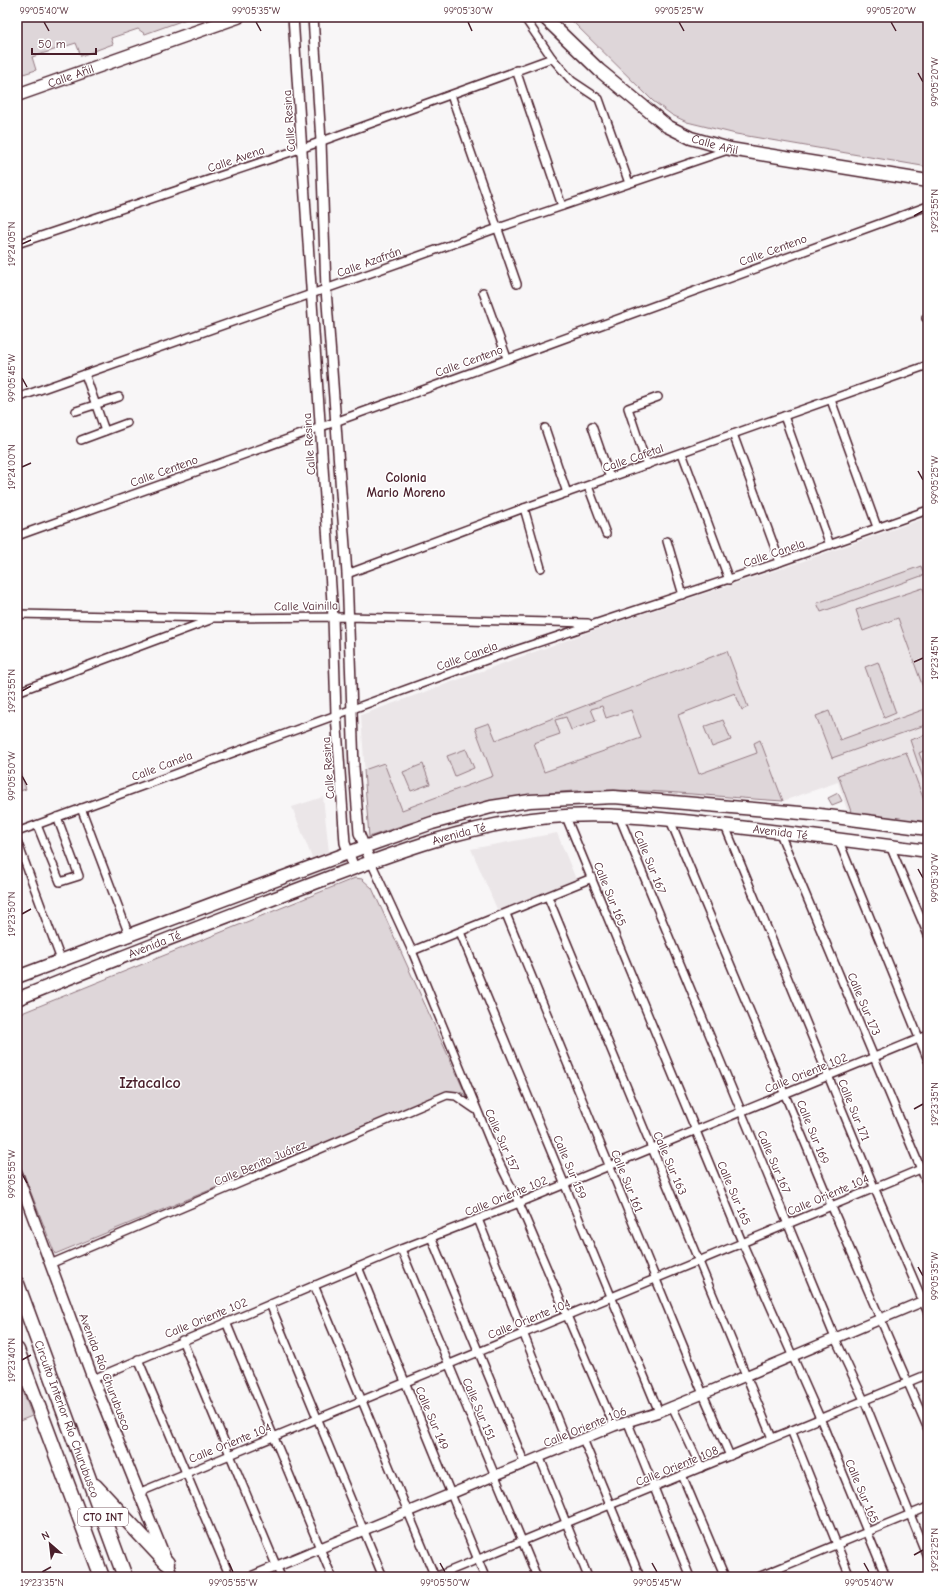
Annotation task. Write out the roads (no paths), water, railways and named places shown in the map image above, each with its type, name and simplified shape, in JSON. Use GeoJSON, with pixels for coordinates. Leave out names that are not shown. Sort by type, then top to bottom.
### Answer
{"type":"FeatureCollection","features":[{"type":"Feature","properties":{"kind":"highway","name":"Circuito Interior Río Churubusco"},"geometry":{"type":"LineString","coordinates":[[17,1284],[125,1577]]}},
{"type":"Feature","properties":{"kind":"highway","name":"Circuito Interior Río Churubusco"},"geometry":{"type":"LineString","coordinates":[[17,1350],[102,1577]]}},
{"type":"Feature","properties":{"kind":"highway"},"geometry":{"type":"LineString","coordinates":[[88,1476],[102,1494],[152,1545],[167,1563]]}},
{"type":"Feature","properties":{"kind":"main road","name":"Calle Añil"},"geometry":{"type":"LineString","coordinates":[[17,95],[238,17]]}},
{"type":"Feature","properties":{"kind":"main road","name":"Calle Añil"},"geometry":{"type":"LineString","coordinates":[[544,17],[599,70],[668,126],[691,138],[730,149],[928,181]]}},
{"type":"Feature","properties":{"kind":"main road","name":"Avenida Té"},"geometry":{"type":"LineString","coordinates":[[17,977],[347,853],[432,823],[491,807],[530,801],[614,797],[664,800],[812,814],[928,829]]}},
{"type":"Feature","properties":{"kind":"main road","name":"Avenida Té"},"geometry":{"type":"LineString","coordinates":[[17,999],[157,943],[354,868],[439,838],[496,824],[566,816],[619,816],[779,831],[928,851]]}},
{"type":"Feature","properties":{"kind":"main road","name":"Avenida Río Churubusco"},"geometry":{"type":"LineString","coordinates":[[17,1174],[93,1379],[173,1577]]}},
{"type":"Feature","properties":{"kind":"street","name":"Calle Resina"},"geometry":{"type":"LineString","coordinates":[[293,17],[333,617],[336,714],[347,853],[354,868]]}},
{"type":"Feature","properties":{"kind":"street"},"geometry":{"type":"LineString","coordinates":[[313,17],[321,141],[326,289],[347,574],[352,710],[359,826],[364,847],[371,862]]}},
{"type":"Feature","properties":{"kind":"street"},"geometry":{"type":"LineString","coordinates":[[524,17],[552,58],[572,81],[599,99],[629,183]]}},
{"type":"Feature","properties":{"kind":"street","name":"Calle Avena"},"geometry":{"type":"LineString","coordinates":[[17,244],[302,148],[552,58]]}},
{"type":"Feature","properties":{"kind":"street"},"geometry":{"type":"LineString","coordinates":[[516,70],[562,206]]}},
{"type":"Feature","properties":{"kind":"street"},"geometry":{"type":"LineString","coordinates":[[451,95],[517,284]]}},
{"type":"Feature","properties":{"kind":"street","name":"Calle Azafrán"},"geometry":{"type":"LineString","coordinates":[[17,398],[498,228],[730,149]]}},
{"type":"Feature","properties":{"kind":"street","name":"Calle Centeno"},"geometry":{"type":"LineString","coordinates":[[17,536],[320,428],[507,358],[928,206]]}},
{"type":"Feature","properties":{"kind":"street"},"geometry":{"type":"LineString","coordinates":[[483,292],[507,358]]}},
{"type":"Feature","properties":{"kind":"street","name":"Calle Cafetal"},"geometry":{"type":"LineString","coordinates":[[347,574],[524,508],[928,365]]}},
{"type":"Feature","properties":{"kind":"street"},"geometry":{"type":"LineString","coordinates":[[85,374],[105,431]]}},
{"type":"Feature","properties":{"kind":"street"},"geometry":{"type":"LineString","coordinates":[[76,411],[119,397]]}},
{"type":"Feature","properties":{"kind":"street"},"geometry":{"type":"LineString","coordinates":[[647,465],[628,408],[658,397]]}},
{"type":"Feature","properties":{"kind":"street"},"geometry":{"type":"LineString","coordinates":[[831,400],[877,528]]}},
{"type":"Feature","properties":{"kind":"street"},"geometry":{"type":"LineString","coordinates":[[784,416],[830,546]]}},
{"type":"Feature","properties":{"kind":"street"},"geometry":{"type":"LineString","coordinates":[[81,440],[127,423]]}},
{"type":"Feature","properties":{"kind":"street"},"geometry":{"type":"LineString","coordinates":[[592,426],[610,478]]}},
{"type":"Feature","properties":{"kind":"street"},"geometry":{"type":"LineString","coordinates":[[545,428],[567,493]]}},
{"type":"Feature","properties":{"kind":"street"},"geometry":{"type":"LineString","coordinates":[[733,434],[780,562]]}},
{"type":"Feature","properties":{"kind":"street"},"geometry":{"type":"LineString","coordinates":[[682,453],[729,580]]}},
{"type":"Feature","properties":{"kind":"street"},"geometry":{"type":"LineString","coordinates":[[588,486],[606,534]]}},
{"type":"Feature","properties":{"kind":"street"},"geometry":{"type":"LineString","coordinates":[[524,508],[541,568]]}},
{"type":"Feature","properties":{"kind":"street","name":"Calle Canela"},"geometry":{"type":"LineString","coordinates":[[17,832],[336,714],[352,710],[594,623],[830,546],[928,510]]}},
{"type":"Feature","properties":{"kind":"street"},"geometry":{"type":"LineString","coordinates":[[667,542],[683,595]]}},
{"type":"Feature","properties":{"kind":"street","name":"Calle Vainilla"},"geometry":{"type":"LineString","coordinates":[[17,614],[215,618],[348,616],[594,623]]}},
{"type":"Feature","properties":{"kind":"street"},"geometry":{"type":"LineString","coordinates":[[17,692],[215,618]]}},
{"type":"Feature","properties":{"kind":"street"},"geometry":{"type":"LineString","coordinates":[[81,808],[129,935]]}},
{"type":"Feature","properties":{"kind":"street","name":"Calle Sur 165"},"geometry":{"type":"LineString","coordinates":[[566,816],[742,1242],[820,1418],[886,1577]]}},
{"type":"Feature","properties":{"kind":"street","name":"Calle Sur 167"},"geometry":{"type":"LineString","coordinates":[[619,816],[835,1338],[864,1400],[928,1560]]}},
{"type":"Feature","properties":{"kind":"street"},"geometry":{"type":"LineString","coordinates":[[36,825],[60,882],[79,876],[57,817]]}},
{"type":"Feature","properties":{"kind":"street","name":"Calle Sur 169"},"geometry":{"type":"LineString","coordinates":[[670,820],[879,1320],[928,1429]]}},
{"type":"Feature","properties":{"kind":"street","name":"Calle Sur 171"},"geometry":{"type":"LineString","coordinates":[[725,826],[874,1187],[925,1300],[928,1313]]}},
{"type":"Feature","properties":{"kind":"street","name":"Calle Sur 173"},"geometry":{"type":"LineString","coordinates":[[779,831],[928,1186]]}},
{"type":"Feature","properties":{"kind":"street"},"geometry":{"type":"LineString","coordinates":[[838,839],[928,1060]]}},
{"type":"Feature","properties":{"kind":"street"},"geometry":{"type":"LineString","coordinates":[[17,841],[60,960]]}},
{"type":"Feature","properties":{"kind":"street"},"geometry":{"type":"LineString","coordinates":[[890,846],[928,935]]}},
{"type":"Feature","properties":{"kind":"street","name":"Calle Sur 157"},"geometry":{"type":"LineString","coordinates":[[371,862],[412,951],[476,1109],[497,1158],[519,1203],[614,1426]]}},
{"type":"Feature","properties":{"kind":"street"},"geometry":{"type":"LineString","coordinates":[[412,951],[592,878]]}},
{"type":"Feature","properties":{"kind":"street","name":"Calle Sur 163"},"geometry":{"type":"LineString","coordinates":[[548,897],[772,1438]]}},
{"type":"Feature","properties":{"kind":"street","name":"Calle Sur 161"},"geometry":{"type":"LineString","coordinates":[[506,914],[703,1394],[730,1456]]}},
{"type":"Feature","properties":{"kind":"street","name":"Calle Sur 159"},"geometry":{"type":"LineString","coordinates":[[460,932],[659,1412]]}},
{"type":"Feature","properties":{"kind":"street","name":"Calle Oriente 102"},"geometry":{"type":"LineString","coordinates":[[93,1379],[182,1340],[401,1249],[652,1149],[828,1075],[928,1035]]}},
{"type":"Feature","properties":{"kind":"street","name":"Calle Benito Juárez"},"geometry":{"type":"LineString","coordinates":[[50,1264],[447,1095],[456,1096],[476,1109]]}},
{"type":"Feature","properties":{"kind":"street","name":"Calle Oriente 104"},"geometry":{"type":"LineString","coordinates":[[138,1492],[928,1166]]}},
{"type":"Feature","properties":{"kind":"street"},"geometry":{"type":"LineString","coordinates":[[478,1219],[568,1446]]}},
{"type":"Feature","properties":{"kind":"street"},"geometry":{"type":"LineString","coordinates":[[431,1237],[525,1464]]}},
{"type":"Feature","properties":{"kind":"street","name":"Calle Sur 151"},"geometry":{"type":"LineString","coordinates":[[401,1249],[537,1577]]}},
{"type":"Feature","properties":{"kind":"street","name":"Calle Sur 149"},"geometry":{"type":"LineString","coordinates":[[358,1267],[486,1577]]}},
{"type":"Feature","properties":{"kind":"street"},"geometry":{"type":"LineString","coordinates":[[314,1285],[435,1577]]}},
{"type":"Feature","properties":{"kind":"street","name":"Calle Oriente 106"},"geometry":{"type":"LineString","coordinates":[[252,1577],[614,1426],[628,1423],[659,1412],[703,1394],[925,1300]]}},
{"type":"Feature","properties":{"kind":"street"},"geometry":{"type":"LineString","coordinates":[[270,1304],[365,1530],[383,1577]]}},
{"type":"Feature","properties":{"kind":"street"},"geometry":{"type":"LineString","coordinates":[[226,1322],[332,1577]]}},
{"type":"Feature","properties":{"kind":"street"},"geometry":{"type":"LineString","coordinates":[[182,1340],[281,1577]]}},
{"type":"Feature","properties":{"kind":"street"},"geometry":{"type":"LineString","coordinates":[[138,1359],[187,1472],[230,1577]]}},
{"type":"Feature","properties":{"kind":"street","name":"Calle Oriente 108"},"geometry":{"type":"LineString","coordinates":[[435,1577],[928,1374]]}},
{"type":"Feature","properties":{"kind":"street"},"geometry":{"type":"LineString","coordinates":[[672,1406],[701,1468]]}},
{"type":"Feature","properties":{"kind":"street"},"geometry":{"type":"LineString","coordinates":[[628,1423],[690,1577]]}},
{"type":"Feature","properties":{"kind":"street"},"geometry":{"type":"LineString","coordinates":[[791,1430],[850,1577]]}},
{"type":"Feature","properties":{"kind":"street"},"geometry":{"type":"LineString","coordinates":[[583,1439],[640,1577]]}},
{"type":"Feature","properties":{"kind":"street"},"geometry":{"type":"LineString","coordinates":[[540,1458],[588,1577]]}},
{"type":"Feature","properties":{"kind":"street"},"geometry":{"type":"LineString","coordinates":[[682,1476],[725,1577]]}},
{"type":"Feature","properties":{"kind":"street"},"geometry":{"type":"LineString","coordinates":[[758,1577],[928,1507]]}},
{"type":"Feature","properties":{"kind":"district","name":"Colonia Mario Moreno"},"geometry":{"type":"Point","coordinates":[406,484]}},
{"type":"Feature","properties":{"kind":"district","name":"Iztacalco"},"geometry":{"type":"Point","coordinates":[150,1083]}}]}
